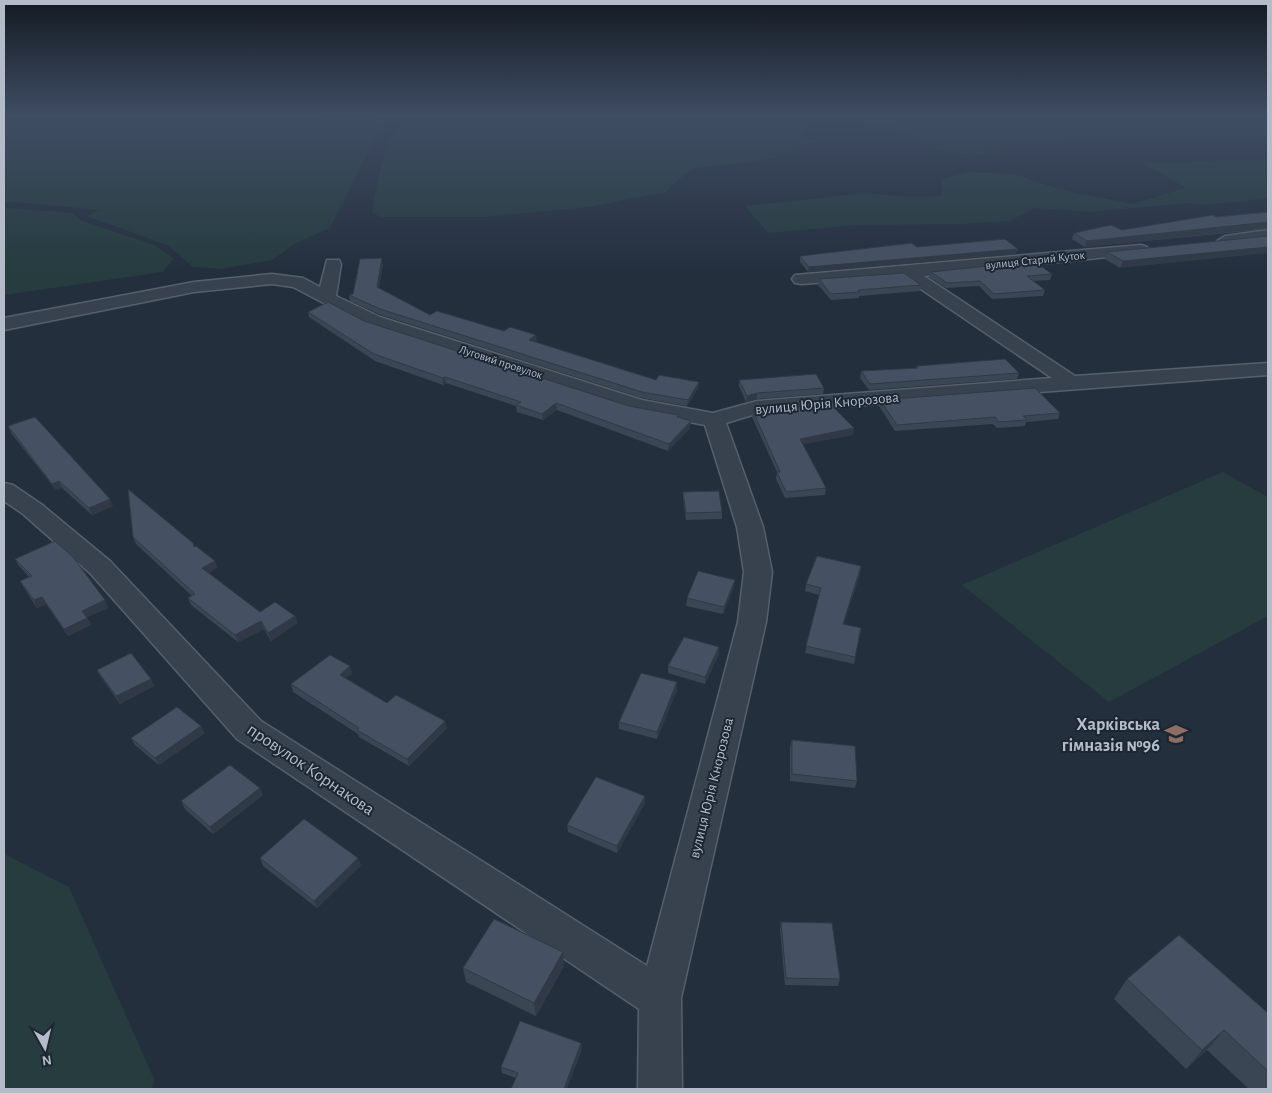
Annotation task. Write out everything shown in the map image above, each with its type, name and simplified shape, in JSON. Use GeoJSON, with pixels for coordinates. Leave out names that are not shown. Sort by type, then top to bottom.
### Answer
{"type":"FeatureCollection","features":[{"type":"Feature","properties":{"kind":"street"},"geometry":{"type":"LineString","coordinates":[[1208,243],[1268,236]]}},
{"type":"Feature","properties":{"kind":"street","name":"вулиця Старий Куток"},"geometry":{"type":"LineString","coordinates":[[801,279],[907,272],[1158,248]]}},
{"type":"Feature","properties":{"kind":"street"},"geometry":{"type":"LineString","coordinates":[[327,298],[333,264]]}},
{"type":"Feature","properties":{"kind":"street"},"geometry":{"type":"LineString","coordinates":[[907,272],[1071,382]]}},
{"type":"Feature","properties":{"kind":"street","name":"Луговий провулок"},"geometry":{"type":"LineString","coordinates":[[4,324],[194,287],[272,279],[297,282],[373,321],[638,406],[714,420]]}},
{"type":"Feature","properties":{"kind":"street","name":"вулиця Юрія Кнорозова"},"geometry":{"type":"LineString","coordinates":[[660,1089],[660,998],[752,622],[758,572],[750,527],[714,420],[757,407],[1019,388],[1071,382],[1268,369]]}},
{"type":"Feature","properties":{"kind":"street","name":"провулок Корнакова"},"geometry":{"type":"LineString","coordinates":[[4,490],[32,509],[100,567],[249,730],[660,998]]}},
{"type":"Feature","properties":{"kind":"green space"},"geometry":{"type":"Polygon","coordinates":[[[4,167],[360,167],[330,228],[296,243],[272,260],[221,269],[193,267],[169,246],[87,216],[99,210],[15,202],[4,203],[4,167]]]}},
{"type":"Feature","properties":{"kind":"green space"},"geometry":{"type":"Polygon","coordinates":[[[381,167],[707,167],[691,169],[665,192],[589,207],[484,217],[382,217],[372,213],[381,167]]]}},
{"type":"Feature","properties":{"kind":"green space"},"geometry":{"type":"Polygon","coordinates":[[[1150,167],[1268,167],[1268,198],[1206,205],[1189,203],[1089,212],[1035,208],[1009,221],[960,224],[857,225],[768,233],[745,206],[864,193],[911,197],[941,196],[942,179],[968,172],[1014,174],[1058,189],[1132,204],[1186,188],[1150,167]]]}},
{"type":"Feature","properties":{"kind":"green space"},"geometry":{"type":"Polygon","coordinates":[[[4,208],[72,213],[82,221],[154,245],[174,258],[163,272],[4,295],[4,208]]]}},
{"type":"Feature","properties":{"kind":"green space"},"geometry":{"type":"Polygon","coordinates":[[[1223,472],[1268,497],[1268,616],[1109,702],[962,585],[1223,472]]]}},
{"type":"Feature","properties":{"kind":"green space"},"geometry":{"type":"Polygon","coordinates":[[[4,854],[69,887],[155,1081],[151,1089],[4,1089],[4,854]]]}},
{"type":"Feature","properties":{"kind":"building"},"geometry":{"type":"Polygon","coordinates":[[[1268,212],[1268,222],[1087,241],[1074,233],[1111,225],[1122,230],[1213,215],[1216,217],[1268,212]]]}},
{"type":"Feature","properties":{"kind":"building"},"geometry":{"type":"Polygon","coordinates":[[[1268,236],[1268,247],[1123,261],[1107,252],[1268,236]]]}},
{"type":"Feature","properties":{"kind":"building"},"geometry":{"type":"Polygon","coordinates":[[[1005,239],[1018,249],[809,267],[800,256],[912,243],[917,247],[1005,239]]]}},
{"type":"Feature","properties":{"kind":"building"},"geometry":{"type":"Polygon","coordinates":[[[382,258],[377,287],[430,315],[437,311],[504,331],[510,327],[536,335],[529,340],[656,380],[659,375],[699,382],[688,400],[642,392],[380,309],[349,295],[353,294],[360,259],[382,258]]]}},
{"type":"Feature","properties":{"kind":"building"},"geometry":{"type":"Polygon","coordinates":[[[1034,261],[1052,274],[1027,276],[1045,290],[994,294],[980,281],[947,283],[931,272],[1034,261]]]}},
{"type":"Feature","properties":{"kind":"building"},"geometry":{"type":"Polygon","coordinates":[[[904,273],[921,285],[831,294],[819,279],[904,273]]]}},
{"type":"Feature","properties":{"kind":"building"},"geometry":{"type":"Polygon","coordinates":[[[328,302],[364,321],[629,406],[678,415],[677,417],[691,421],[669,444],[556,403],[542,414],[516,405],[521,402],[374,354],[308,312],[328,302]]]}},
{"type":"Feature","properties":{"kind":"building"},"geometry":{"type":"Polygon","coordinates":[[[1005,359],[1019,373],[870,384],[861,371],[918,368],[917,366],[1005,359]]]}},
{"type":"Feature","properties":{"kind":"building"},"geometry":{"type":"Polygon","coordinates":[[[816,374],[824,388],[757,393],[747,396],[739,380],[816,374]]]}},
{"type":"Feature","properties":{"kind":"building"},"geometry":{"type":"Polygon","coordinates":[[[1035,388],[1060,413],[1023,416],[1027,420],[998,422],[995,417],[897,425],[880,400],[1035,388]]]}},
{"type":"Feature","properties":{"kind":"building"},"geometry":{"type":"Polygon","coordinates":[[[833,403],[837,411],[854,428],[800,439],[826,488],[786,492],[777,472],[780,472],[753,411],[833,403]]]}},
{"type":"Feature","properties":{"kind":"building"},"geometry":{"type":"Polygon","coordinates":[[[35,417],[110,499],[89,508],[59,481],[52,484],[8,426],[35,417]]]}},
{"type":"Feature","properties":{"kind":"building"},"geometry":{"type":"Polygon","coordinates":[[[128,489],[193,543],[194,547],[196,546],[215,561],[202,568],[260,612],[275,602],[295,616],[268,633],[261,621],[235,635],[188,598],[195,594],[133,537],[128,489]]]}},
{"type":"Feature","properties":{"kind":"building"},"geometry":{"type":"Polygon","coordinates":[[[719,491],[722,512],[686,513],[683,492],[719,491]]]}},
{"type":"Feature","properties":{"kind":"building"},"geometry":{"type":"Polygon","coordinates":[[[55,541],[73,557],[105,600],[82,611],[87,618],[64,629],[42,597],[34,600],[20,581],[32,576],[15,559],[55,541]]]}},
{"type":"Feature","properties":{"kind":"building"},"geometry":{"type":"Polygon","coordinates":[[[817,556],[861,566],[843,624],[861,628],[855,657],[806,646],[821,588],[806,584],[817,556]]]}},
{"type":"Feature","properties":{"kind":"building"},"geometry":{"type":"Polygon","coordinates":[[[698,571],[735,580],[724,607],[687,598],[698,571]]]}},
{"type":"Feature","properties":{"kind":"building"},"geometry":{"type":"Polygon","coordinates":[[[684,637],[719,647],[705,677],[668,666],[684,637]]]}},
{"type":"Feature","properties":{"kind":"building"},"geometry":{"type":"Polygon","coordinates":[[[131,653],[151,679],[116,696],[97,670],[131,653]]]}},
{"type":"Feature","properties":{"kind":"building"},"geometry":{"type":"Polygon","coordinates":[[[330,655],[350,666],[340,675],[387,703],[396,695],[445,721],[407,759],[357,730],[359,728],[291,684],[330,655]]]}},
{"type":"Feature","properties":{"kind":"building"},"geometry":{"type":"Polygon","coordinates":[[[641,673],[677,682],[657,732],[619,722],[641,673]]]}},
{"type":"Feature","properties":{"kind":"building"},"geometry":{"type":"Polygon","coordinates":[[[177,707],[201,726],[155,758],[131,738],[177,707]]]}},
{"type":"Feature","properties":{"kind":"building"},"geometry":{"type":"Polygon","coordinates":[[[792,740],[855,746],[857,781],[792,774],[792,740]]]}},
{"type":"Feature","properties":{"kind":"building"},"geometry":{"type":"Polygon","coordinates":[[[230,765],[260,788],[210,827],[181,801],[230,765]]]}},
{"type":"Feature","properties":{"kind":"building"},"geometry":{"type":"Polygon","coordinates":[[[596,777],[645,796],[617,846],[567,825],[596,777]]]}},
{"type":"Feature","properties":{"kind":"building"},"geometry":{"type":"Polygon","coordinates":[[[304,819],[358,858],[314,901],[260,858],[304,819]]]}},
{"type":"Feature","properties":{"kind":"building"},"geometry":{"type":"Polygon","coordinates":[[[494,919],[563,952],[534,1003],[463,968],[494,919]]]}},
{"type":"Feature","properties":{"kind":"building"},"geometry":{"type":"Polygon","coordinates":[[[781,922],[832,923],[840,979],[786,978],[781,922]]]}},
{"type":"Feature","properties":{"kind":"building"},"geometry":{"type":"Polygon","coordinates":[[[1179,935],[1268,1013],[1268,1071],[1224,1030],[1202,1050],[1127,979],[1179,935]]]}},
{"type":"Feature","properties":{"kind":"building"},"geometry":{"type":"Polygon","coordinates":[[[520,1021],[581,1043],[564,1089],[511,1089],[518,1073],[501,1067],[520,1021]]]}},
{"type":"Feature","properties":{"kind":"place","name":"Харківська гімназія №96"},"geometry":{"type":"Point","coordinates":[1176,734]}}]}
